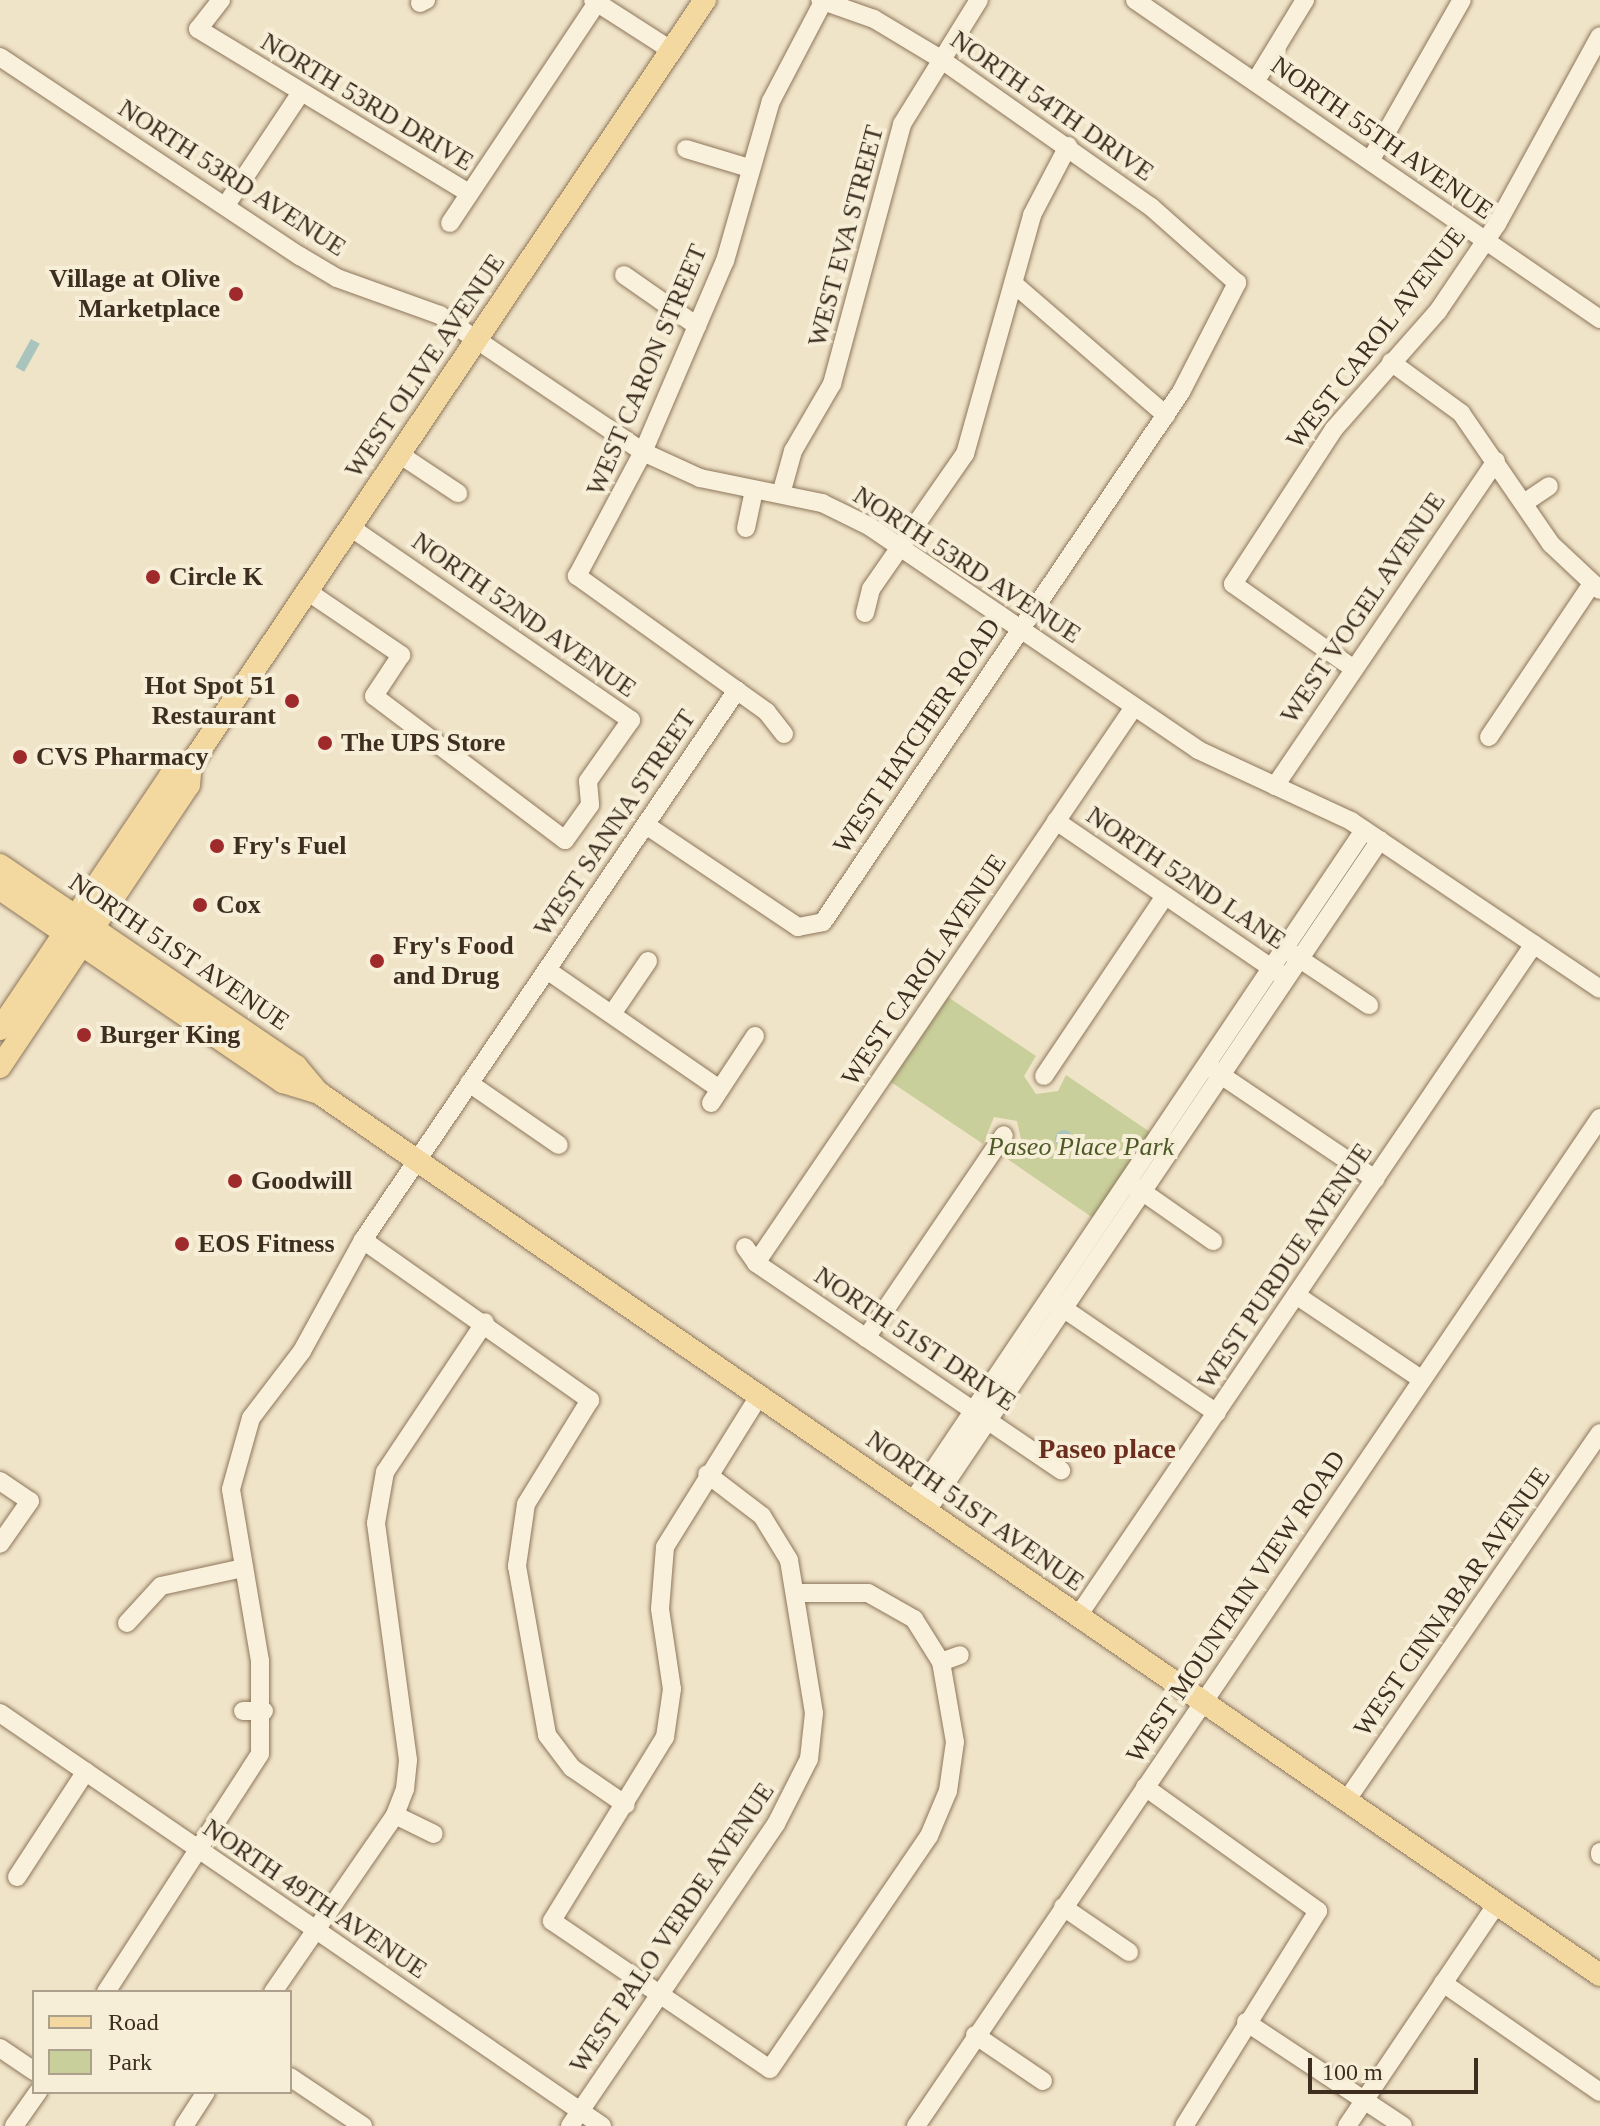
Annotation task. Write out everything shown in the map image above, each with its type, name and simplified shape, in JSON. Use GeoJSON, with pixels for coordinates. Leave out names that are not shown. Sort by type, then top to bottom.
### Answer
{"type":"FeatureCollection","features":[{"type":"Feature","properties":{"kind":"main road","name":"WEST OLIVE AVENUE"},"geometry":{"type":"LineString","coordinates":[[0,1029],[189,785],[191,764],[705,0]]}},
{"type":"Feature","properties":{"kind":"main road","name":"NORTH 51ST AVENUE"},"geometry":{"type":"LineString","coordinates":[[0,865],[79,930],[283,1082],[319,1093],[1600,1975]]}},
{"type":"Feature","properties":{"kind":"main road","name":"NORTH 51ST AVENUE"},"geometry":{"type":"LineString","coordinates":[[0,889],[79,930]]}},
{"type":"Feature","properties":{"kind":"main road","name":"WEST OLIVE AVENUE"},"geometry":{"type":"LineString","coordinates":[[0,1067],[79,930]]}},
{"type":"Feature","properties":{"kind":"street","name":"NORTH 53RD DRIVE"},"geometry":{"type":"LineString","coordinates":[[221,0],[198,29],[300,94],[407,150],[469,193]]}},
{"type":"Feature","properties":{"kind":"street","name":"WEST EVA STREET"},"geometry":{"type":"LineString","coordinates":[[781,494],[793,451],[832,384],[902,124],[939,58],[979,0]]}},
{"type":"Feature","properties":{"kind":"street"},"geometry":{"type":"LineString","coordinates":[[1255,82],[1305,0]]}},
{"type":"Feature","properties":{"kind":"street"},"geometry":{"type":"LineString","coordinates":[[1370,161],[1462,0]]}},
{"type":"Feature","properties":{"kind":"street"},"geometry":{"type":"LineString","coordinates":[[450,223],[596,1],[671,50]]}},
{"type":"Feature","properties":{"kind":"street","name":"NORTH 54TH DRIVE"},"geometry":{"type":"LineString","coordinates":[[821,1],[874,19],[939,58],[1068,146],[1237,283]]}},
{"type":"Feature","properties":{"kind":"street","name":"WEST CARON STREET"},"geometry":{"type":"LineString","coordinates":[[737,690],[577,576],[643,452],[725,261],[749,168],[771,101],[821,1]]}},
{"type":"Feature","properties":{"kind":"street","name":"NORTH 55TH AVENUE"},"geometry":{"type":"LineString","coordinates":[[1141,2],[1600,318]]}},
{"type":"Feature","properties":{"kind":"street","name":"WEST CAROL AVENUE"},"geometry":{"type":"LineString","coordinates":[[1354,669],[1233,584],[1334,429],[1391,362],[1485,241],[1600,36]]}},
{"type":"Feature","properties":{"kind":"street","name":"NORTH 53RD AVENUE"},"geometry":{"type":"LineString","coordinates":[[0,57],[337,278],[416,303],[643,452],[700,478],[781,494],[848,515],[900,546],[1224,765],[1275,786],[1372,835],[1600,989]]}},
{"type":"Feature","properties":{"kind":"street"},"geometry":{"type":"LineString","coordinates":[[226,205],[300,94]]}},
{"type":"Feature","properties":{"kind":"street"},"geometry":{"type":"LineString","coordinates":[[865,613],[871,589],[965,454],[1043,186],[1068,146]]}},
{"type":"Feature","properties":{"kind":"street"},"geometry":{"type":"LineString","coordinates":[[686,149],[749,168]]}},
{"type":"Feature","properties":{"kind":"street"},"geometry":{"type":"LineString","coordinates":[[624,275],[697,326]]}},
{"type":"Feature","properties":{"kind":"street","name":"WEST HATCHER ROAD"},"geometry":{"type":"LineString","coordinates":[[646,825],[812,930],[1166,415],[1237,283]]}},
{"type":"Feature","properties":{"kind":"street"},"geometry":{"type":"LineString","coordinates":[[1014,284],[1166,415]]}},
{"type":"Feature","properties":{"kind":"street"},"geometry":{"type":"LineString","coordinates":[[1391,362],[1461,413],[1551,544],[1596,587],[1489,737]]}},
{"type":"Feature","properties":{"kind":"street"},"geometry":{"type":"LineString","coordinates":[[399,454],[458,493]]}},
{"type":"Feature","properties":{"kind":"street","name":"WEST VOGEL AVENUE"},"geometry":{"type":"LineString","coordinates":[[1275,786],[1496,461]]}},
{"type":"Feature","properties":{"kind":"street"},"geometry":{"type":"LineString","coordinates":[[1524,503],[1549,486]]}},
{"type":"Feature","properties":{"kind":"street"},"geometry":{"type":"LineString","coordinates":[[746,528],[754,490]]}},
{"type":"Feature","properties":{"kind":"street","name":"NORTH 52ND AVENUE"},"geometry":{"type":"LineString","coordinates":[[307,591],[401,655],[374,696],[565,840],[590,805],[588,781],[631,720],[350,527]]}},
{"type":"Feature","properties":{"kind":"street"},"geometry":{"type":"LineString","coordinates":[[737,690],[784,734]]}},
{"type":"Feature","properties":{"kind":"street","name":"WEST SANNA STREET"},"geometry":{"type":"LineString","coordinates":[[243,1568],[231,1489],[237,1457],[251,1418],[302,1351],[363,1240],[737,690]]}},
{"type":"Feature","properties":{"kind":"street","name":"WEST CAROL AVENUE"},"geometry":{"type":"LineString","coordinates":[[756,1263],[1134,707]]}},
{"type":"Feature","properties":{"kind":"street","name":"NORTH 52ND LANE"},"geometry":{"type":"LineString","coordinates":[[1056,821],[1279,973]]}},
{"type":"Feature","properties":{"kind":"street"},"geometry":{"type":"LineString","coordinates":[[919,1507],[1372,835]]}},
{"type":"Feature","properties":{"kind":"street"},"geometry":{"type":"LineString","coordinates":[[1044,1076],[1165,896]]}},
{"type":"Feature","properties":{"kind":"street","name":"WEST PURDUE AVENUE"},"geometry":{"type":"LineString","coordinates":[[1078,1616],[1534,944]]}},
{"type":"Feature","properties":{"kind":"street","name":"NORTH 52ND LANE"},"geometry":{"type":"LineString","coordinates":[[1292,954],[1369,1005]]}},
{"type":"Feature","properties":{"kind":"street"},"geometry":{"type":"LineString","coordinates":[[612,1014],[648,961]]}},
{"type":"Feature","properties":{"kind":"street"},"geometry":{"type":"LineString","coordinates":[[547,970],[612,1014],[715,1095],[755,1036]]}},
{"type":"Feature","properties":{"kind":"street"},"geometry":{"type":"LineString","coordinates":[[1214,1070],[1375,1179]]}},
{"type":"Feature","properties":{"kind":"street"},"geometry":{"type":"LineString","coordinates":[[469,1083],[559,1145]]}},
{"type":"Feature","properties":{"kind":"street","name":"WEST MOUNTAIN VIEW ROAD"},"geometry":{"type":"LineString","coordinates":[[916,2126],[1421,1379],[1593,1144],[1600,1118]]}},
{"type":"Feature","properties":{"kind":"street"},"geometry":{"type":"LineString","coordinates":[[866,1338],[1004,1135]]}},
{"type":"Feature","properties":{"kind":"street"},"geometry":{"type":"LineString","coordinates":[[1135,1186],[1213,1241]]}},
{"type":"Feature","properties":{"kind":"street"},"geometry":{"type":"LineString","coordinates":[[363,1240],[485,1322],[590,1400],[526,1504],[517,1566],[547,1735],[572,1768],[626,1805]]}},
{"type":"Feature","properties":{"kind":"street","name":"NORTH 51ST DRIVE"},"geometry":{"type":"LineString","coordinates":[[745,1247],[756,1263],[1061,1470]]}},
{"type":"Feature","properties":{"kind":"street"},"geometry":{"type":"LineString","coordinates":[[1296,1295],[1421,1379]]}},
{"type":"Feature","properties":{"kind":"street"},"geometry":{"type":"LineString","coordinates":[[1056,1304],[1217,1413]]}},
{"type":"Feature","properties":{"kind":"street"},"geometry":{"type":"LineString","coordinates":[[274,1990],[395,1815],[408,1760],[381,1576],[381,1497],[385,1472],[413,1425],[485,1322]]}},
{"type":"Feature","properties":{"kind":"street"},"geometry":{"type":"LineString","coordinates":[[759,1396],[707,1474],[665,1547],[659,1589],[670,1711],[655,1759],[552,1921],[770,2069],[956,1793],[955,1742],[941,1662],[920,1626],[887,1600],[841,1589],[795,1593]]}},
{"type":"Feature","properties":{"kind":"street","name":"WEST CINNABAR AVENUE"},"geometry":{"type":"LineString","coordinates":[[1346,1801],[1600,1433]]}},
{"type":"Feature","properties":{"kind":"street","name":"WEST PALO VERDE AVENUE"},"geometry":{"type":"LineString","coordinates":[[575,2119],[776,1824],[809,1759],[814,1713],[795,1593],[774,1530],[707,1474]]}},
{"type":"Feature","properties":{"kind":"street"},"geometry":{"type":"LineString","coordinates":[[0,1481],[30,1501],[0,1544]]}},
{"type":"Feature","properties":{"kind":"street"},"geometry":{"type":"LineString","coordinates":[[107,1990],[201,1852],[260,1754],[264,1711],[243,1568],[161,1586],[127,1623]]}},
{"type":"Feature","properties":{"kind":"street"},"geometry":{"type":"LineString","coordinates":[[941,1662],[960,1655]]}},
{"type":"Feature","properties":{"kind":"street"},"geometry":{"type":"LineString","coordinates":[[243,1711],[264,1711]]}},
{"type":"Feature","properties":{"kind":"street","name":"NORTH 49TH AVENUE"},"geometry":{"type":"LineString","coordinates":[[0,1713],[315,1930],[575,2119],[602,2126]]}},
{"type":"Feature","properties":{"kind":"street"},"geometry":{"type":"LineString","coordinates":[[17,1877],[86,1771]]}},
{"type":"Feature","properties":{"kind":"street"},"geometry":{"type":"LineString","coordinates":[[1145,1787],[1318,1911],[1184,2126]]}},
{"type":"Feature","properties":{"kind":"street"},"geometry":{"type":"LineString","coordinates":[[395,1815],[434,1834]]}},
{"type":"Feature","properties":{"kind":"street"},"geometry":{"type":"LineString","coordinates":[[1347,2126],[1497,1904]]}},
{"type":"Feature","properties":{"kind":"street"},"geometry":{"type":"LineString","coordinates":[[1063,1907],[1129,1952]]}},
{"type":"Feature","properties":{"kind":"street"},"geometry":{"type":"LineString","coordinates":[[1443,1983],[1600,2092]]}},
{"type":"Feature","properties":{"kind":"street"},"geometry":{"type":"LineString","coordinates":[[1246,2022],[1403,2126]]}},
{"type":"Feature","properties":{"kind":"street"},"geometry":{"type":"LineString","coordinates":[[975,2035],[1043,2081]]}},
{"type":"Feature","properties":{"kind":"street"},"geometry":{"type":"LineString","coordinates":[[0,2048],[32,2070]]}},
{"type":"Feature","properties":{"kind":"street"},"geometry":{"type":"LineString","coordinates":[[292,2078],[363,2126]]}},
{"type":"Feature","properties":{"kind":"street"},"geometry":{"type":"LineString","coordinates":[[14,2126],[37,2094]]}},
{"type":"Feature","properties":{"kind":"street"},"geometry":{"type":"LineString","coordinates":[[190,2124],[205,2094]]}},
{"type":"Feature","properties":{"kind":"green space","name":"Paseo Place Park"},"geometry":{"type":"Polygon","coordinates":[[[948,997],[1036,1056],[1024,1076],[1036,1094],[1058,1091],[1066,1075],[1153,1134],[1096,1220],[1006,1158],[1022,1144],[1017,1121],[994,1117],[983,1144],[891,1082],[948,997]]]}},
{"type":"Feature","properties":{"kind":"water"},"geometry":{"type":"Polygon","coordinates":[[[31,339],[40,344],[24,372],[15,367],[31,339]]]}},
{"type":"Feature","properties":{"kind":"water"},"geometry":{"type":"Polygon","coordinates":[[[1064,1130],[1073,1139],[1064,1148],[1055,1139],[1064,1130]]]}},
{"type":"Feature","properties":{"kind":"place","name":"Village at Olive Marketplace"},"geometry":{"type":"Point","coordinates":[236,294]}},
{"type":"Feature","properties":{"kind":"place","name":"Circle K"},"geometry":{"type":"Point","coordinates":[153,577]}},
{"type":"Feature","properties":{"kind":"place","name":"Hot Spot 51 Restaurant"},"geometry":{"type":"Point","coordinates":[292,701]}},
{"type":"Feature","properties":{"kind":"place","name":"The UPS Store"},"geometry":{"type":"Point","coordinates":[325,743]}},
{"type":"Feature","properties":{"kind":"place","name":"CVS Pharmacy"},"geometry":{"type":"Point","coordinates":[20,757]}},
{"type":"Feature","properties":{"kind":"place","name":"Fry's Fuel"},"geometry":{"type":"Point","coordinates":[217,846]}},
{"type":"Feature","properties":{"kind":"place","name":"Cox"},"geometry":{"type":"Point","coordinates":[200,905]}},
{"type":"Feature","properties":{"kind":"place","name":"Fry's Food and Drug"},"geometry":{"type":"Point","coordinates":[377,961]}},
{"type":"Feature","properties":{"kind":"place","name":"Burger King"},"geometry":{"type":"Point","coordinates":[84,1035]}},
{"type":"Feature","properties":{"kind":"place","name":"Goodwill"},"geometry":{"type":"Point","coordinates":[235,1181]}},
{"type":"Feature","properties":{"kind":"place","name":"EOS Fitness"},"geometry":{"type":"Point","coordinates":[182,1244]}},
{"type":"Feature","properties":{"kind":"district","name":"Paseo place"},"geometry":{"type":"Point","coordinates":[1107,1449]}}]}
